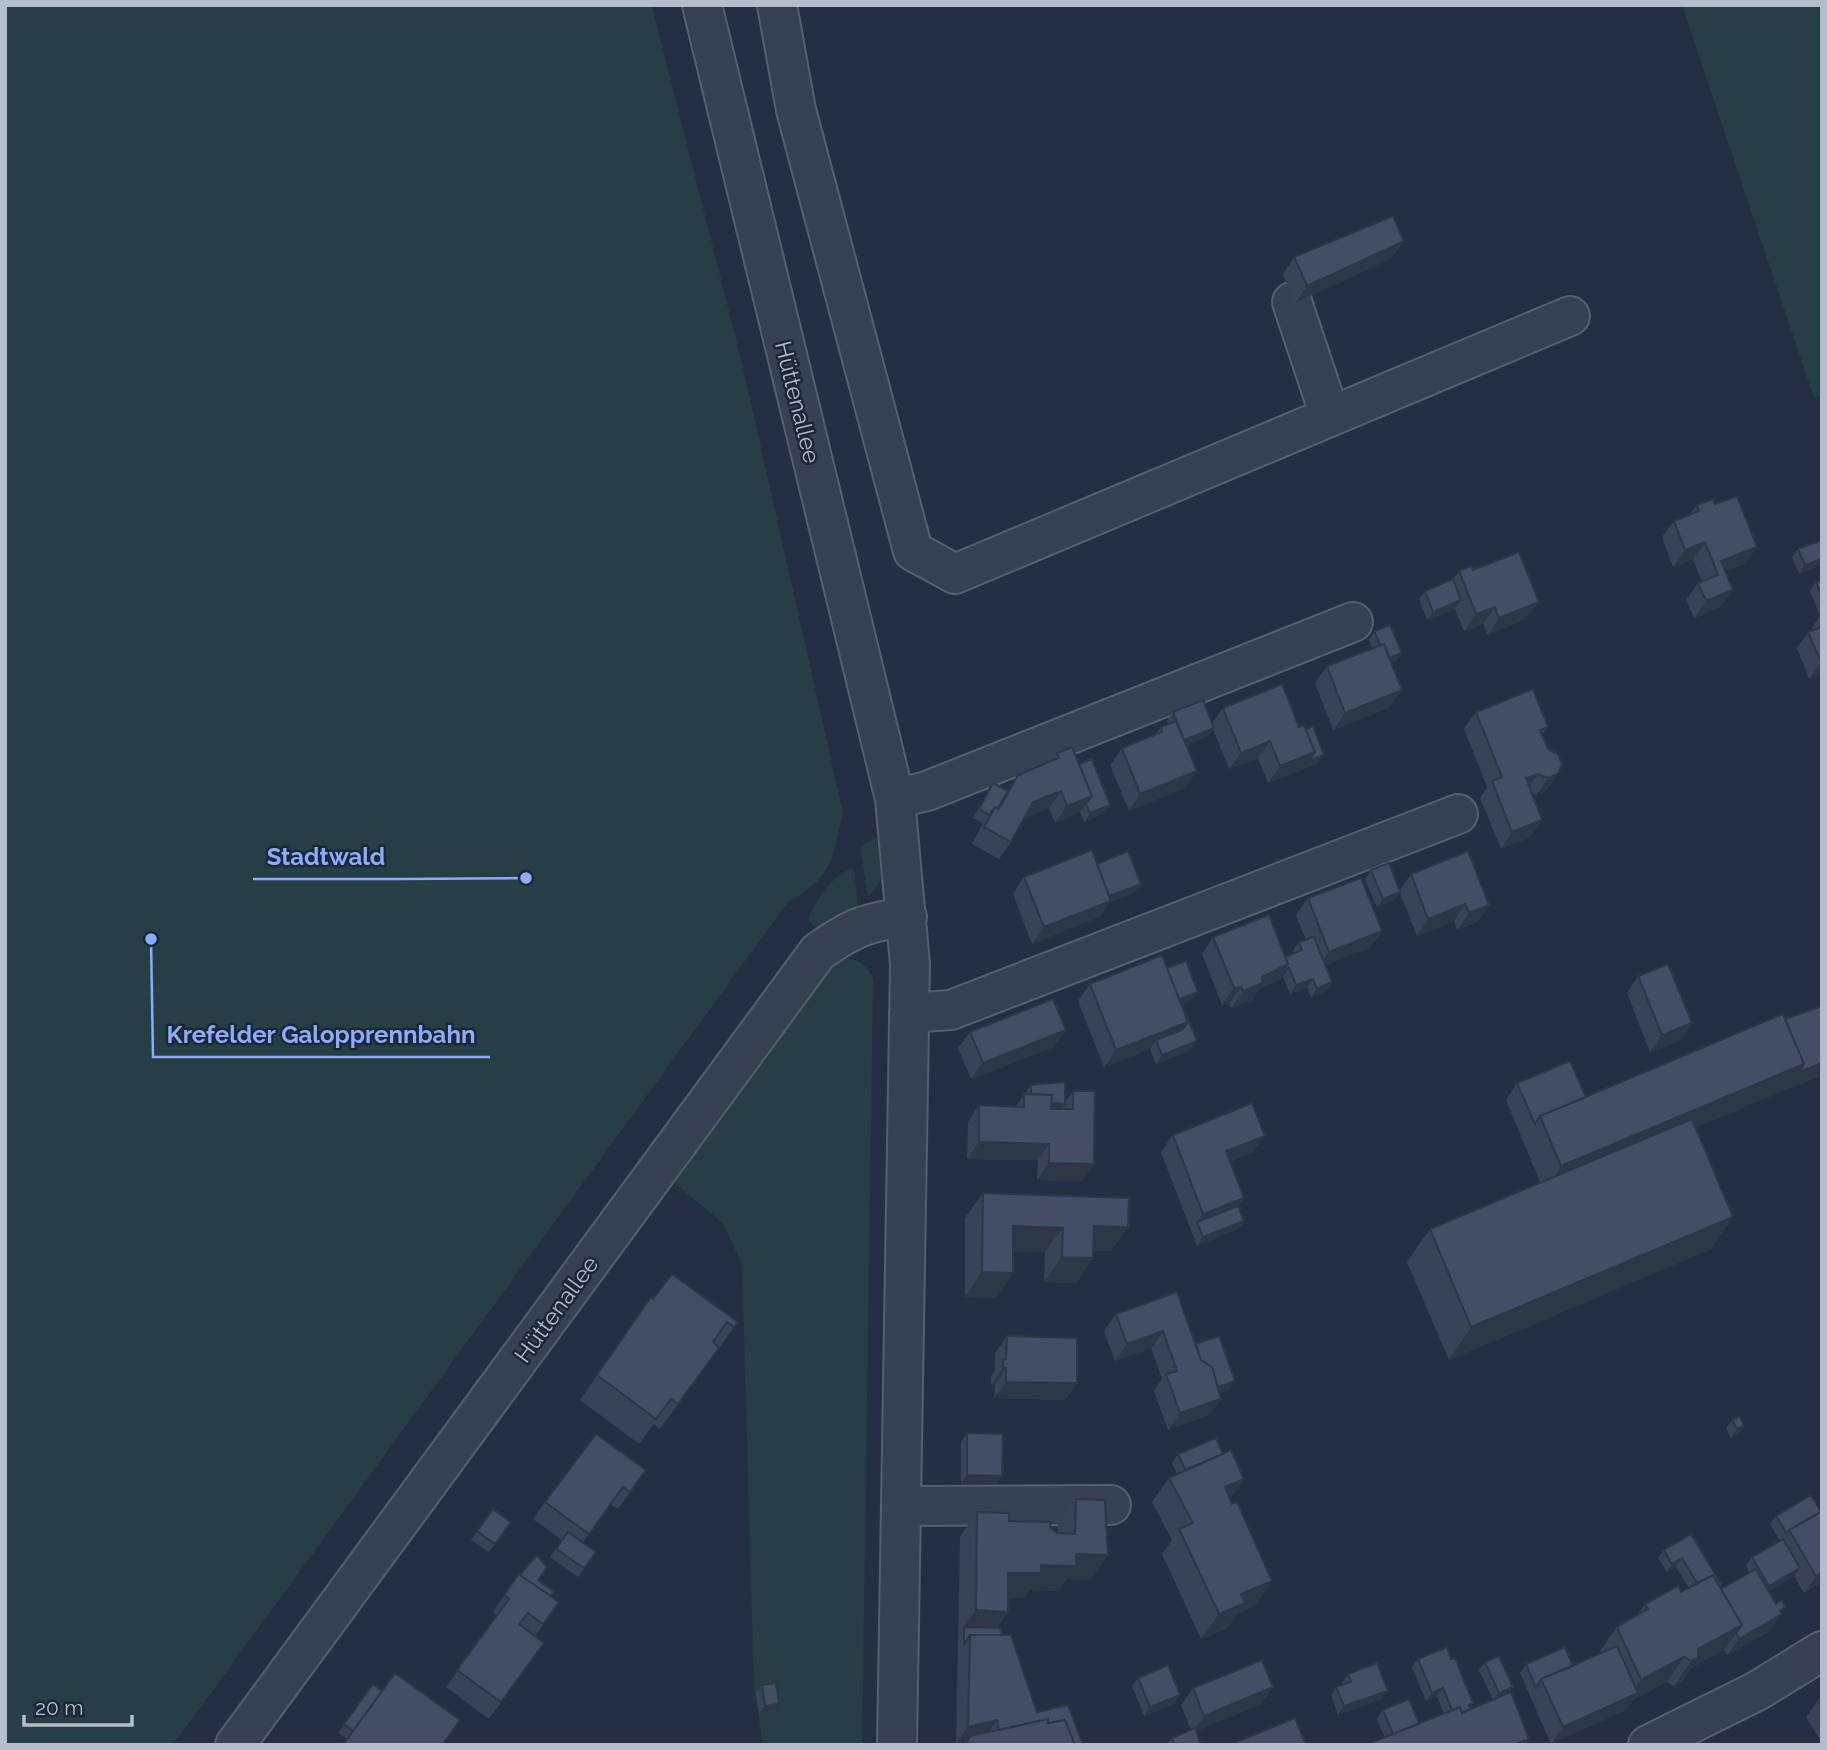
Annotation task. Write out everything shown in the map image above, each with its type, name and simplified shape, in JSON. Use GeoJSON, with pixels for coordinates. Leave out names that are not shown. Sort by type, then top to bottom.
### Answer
{"type":"FeatureCollection","features":[{"type":"Feature","properties":{"kind":"street","name":"Hüttenallee"},"geometry":{"type":"LineString","coordinates":[[702,5],[895,799],[907,917],[909,1013],[897,1745]]}},
{"type":"Feature","properties":{"kind":"street"},"geometry":{"type":"LineString","coordinates":[[777,5],[796,110],[913,551],[955,573],[1570,316]]}},
{"type":"Feature","properties":{"kind":"street"},"geometry":{"type":"LineString","coordinates":[[1292,302],[1330,416]]}},
{"type":"Feature","properties":{"kind":"street"},"geometry":{"type":"LineString","coordinates":[[895,799],[927,791],[1353,622]]}},
{"type":"Feature","properties":{"kind":"street"},"geometry":{"type":"LineString","coordinates":[[909,1013],[951,1010],[1458,814]]}},
{"type":"Feature","properties":{"kind":"street","name":"Hüttenallee"},"geometry":{"type":"LineString","coordinates":[[235,1745],[818,952],[843,934],[869,922],[907,917]]}},
{"type":"Feature","properties":{"kind":"street"},"geometry":{"type":"LineString","coordinates":[[901,1506],[1111,1505]]}},
{"type":"Feature","properties":{"kind":"street"},"geometry":{"type":"LineString","coordinates":[[1648,1745],[1757,1691],[1822,1651]]}},
{"type":"Feature","properties":{"kind":"green space"},"geometry":{"type":"Polygon","coordinates":[[[5,5],[652,5],[742,363],[843,813],[833,856],[822,876],[788,902],[173,1745],[5,1745],[5,5]]]}},
{"type":"Feature","properties":{"kind":"green space"},"geometry":{"type":"Polygon","coordinates":[[[1682,5],[1822,5],[1822,395],[1814,398],[1682,5]]]}},
{"type":"Feature","properties":{"kind":"green space"},"geometry":{"type":"Polygon","coordinates":[[[877,837],[881,880],[868,898],[860,846],[877,837]]]}},
{"type":"Feature","properties":{"kind":"green space"},"geometry":{"type":"Polygon","coordinates":[[[854,868],[858,906],[817,930],[808,919],[816,903],[838,876],[854,868]]]}},
{"type":"Feature","properties":{"kind":"green space"},"geometry":{"type":"Polygon","coordinates":[[[838,957],[859,962],[873,979],[862,1745],[763,1745],[754,1686],[742,1264],[723,1223],[667,1177],[838,957]]]}},
{"type":"Feature","properties":{"kind":"building"},"geometry":{"type":"Polygon","coordinates":[[[1393,216],[1404,241],[1307,286],[1294,257],[1393,216]]]}},
{"type":"Feature","properties":{"kind":"building"},"geometry":{"type":"Polygon","coordinates":[[[1737,496],[1757,547],[1721,561],[1733,590],[1706,601],[1698,583],[1718,575],[1705,542],[1685,550],[1674,521],[1699,511],[1697,505],[1713,499],[1715,504],[1737,496]]]}},
{"type":"Feature","properties":{"kind":"building"},"geometry":{"type":"Polygon","coordinates":[[[1822,540],[1822,559],[1805,565],[1798,549],[1822,540]]]}},
{"type":"Feature","properties":{"kind":"building"},"geometry":{"type":"Polygon","coordinates":[[[1519,552],[1539,602],[1499,618],[1495,607],[1476,614],[1459,571],[1471,566],[1473,570],[1519,552]]]}},
{"type":"Feature","properties":{"kind":"building"},"geometry":{"type":"Polygon","coordinates":[[[1453,579],[1461,600],[1433,612],[1425,591],[1453,579]]]}},
{"type":"Feature","properties":{"kind":"building"},"geometry":{"type":"Polygon","coordinates":[[[1822,580],[1822,597],[1816,582],[1822,580]]]}},
{"type":"Feature","properties":{"kind":"building"},"geometry":{"type":"Polygon","coordinates":[[[1390,625],[1402,653],[1389,658],[1384,644],[1380,645],[1374,631],[1390,625]]]}},
{"type":"Feature","properties":{"kind":"building"},"geometry":{"type":"Polygon","coordinates":[[[1822,627],[1822,662],[1821,662],[1808,632],[1822,627]]]}},
{"type":"Feature","properties":{"kind":"building"},"geometry":{"type":"Polygon","coordinates":[[[1384,644],[1402,690],[1345,713],[1327,666],[1384,644]]]}},
{"type":"Feature","properties":{"kind":"building"},"geometry":{"type":"Polygon","coordinates":[[[1282,684],[1299,727],[1304,725],[1315,752],[1280,766],[1270,741],[1241,753],[1223,708],[1282,684]]]}},
{"type":"Feature","properties":{"kind":"building"},"geometry":{"type":"Polygon","coordinates":[[[1533,689],[1548,727],[1540,730],[1548,749],[1558,754],[1562,764],[1558,774],[1548,778],[1538,774],[1526,778],[1542,820],[1512,832],[1492,781],[1502,777],[1476,712],[1533,689]]]}},
{"type":"Feature","properties":{"kind":"building"},"geometry":{"type":"Polygon","coordinates":[[[1203,700],[1214,728],[1184,740],[1173,712],[1203,700]]]}},
{"type":"Feature","properties":{"kind":"building"},"geometry":{"type":"Polygon","coordinates":[[[1176,721],[1197,771],[1140,794],[1122,748],[1162,732],[1161,727],[1176,721]]]}},
{"type":"Feature","properties":{"kind":"building"},"geometry":{"type":"Polygon","coordinates":[[[1313,726],[1324,755],[1309,761],[1315,752],[1306,730],[1313,726]]]}},
{"type":"Feature","properties":{"kind":"building"},"geometry":{"type":"Polygon","coordinates":[[[1072,747],[1092,796],[1067,806],[1061,791],[1033,802],[1011,842],[984,827],[995,807],[999,809],[1018,775],[1059,758],[1057,753],[1072,747]]]}},
{"type":"Feature","properties":{"kind":"building"},"geometry":{"type":"Polygon","coordinates":[[[1092,759],[1110,805],[1090,813],[1086,804],[1092,796],[1079,764],[1092,759]]]}},
{"type":"Feature","properties":{"kind":"building"},"geometry":{"type":"Polygon","coordinates":[[[993,783],[1008,791],[998,808],[995,807],[989,815],[979,809],[993,783]]]}},
{"type":"Feature","properties":{"kind":"building"},"geometry":{"type":"Polygon","coordinates":[[[1092,850],[1111,901],[1044,927],[1024,877],[1092,850]]]}},
{"type":"Feature","properties":{"kind":"building"},"geometry":{"type":"Polygon","coordinates":[[[1128,851],[1141,884],[1109,896],[1097,864],[1128,851]]]}},
{"type":"Feature","properties":{"kind":"building"},"geometry":{"type":"Polygon","coordinates":[[[1468,851],[1489,905],[1469,913],[1465,904],[1428,919],[1411,874],[1468,851]]]}},
{"type":"Feature","properties":{"kind":"building"},"geometry":{"type":"Polygon","coordinates":[[[1389,863],[1400,892],[1383,899],[1371,870],[1389,863]]]}},
{"type":"Feature","properties":{"kind":"building"},"geometry":{"type":"Polygon","coordinates":[[[1361,878],[1382,931],[1329,952],[1308,898],[1361,878]]]}},
{"type":"Feature","properties":{"kind":"building"},"geometry":{"type":"Polygon","coordinates":[[[1269,915],[1288,964],[1262,977],[1263,983],[1243,991],[1241,987],[1234,988],[1213,937],[1269,915]]]}},
{"type":"Feature","properties":{"kind":"building"},"geometry":{"type":"Polygon","coordinates":[[[1314,937],[1332,982],[1317,989],[1313,979],[1296,985],[1289,968],[1282,972],[1288,964],[1285,957],[1302,950],[1299,942],[1314,937]]]}},
{"type":"Feature","properties":{"kind":"building"},"geometry":{"type":"Polygon","coordinates":[[[1162,955],[1188,1022],[1116,1050],[1090,984],[1162,955]]]}},
{"type":"Feature","properties":{"kind":"building"},"geometry":{"type":"Polygon","coordinates":[[[1186,961],[1198,992],[1180,999],[1197,1041],[1162,1055],[1156,1040],[1182,1030],[1188,1022],[1167,968],[1186,961]]]}},
{"type":"Feature","properties":{"kind":"building"},"geometry":{"type":"Polygon","coordinates":[[[1668,964],[1692,1023],[1662,1035],[1638,976],[1668,964]]]}},
{"type":"Feature","properties":{"kind":"building"},"geometry":{"type":"Polygon","coordinates":[[[1053,999],[1066,1030],[983,1063],[970,1032],[1053,999]]]}},
{"type":"Feature","properties":{"kind":"building"},"geometry":{"type":"Polygon","coordinates":[[[1822,1006],[1822,1063],[1799,1072],[1804,1064],[1785,1019],[1822,1006]]]}},
{"type":"Feature","properties":{"kind":"building"},"geometry":{"type":"Polygon","coordinates":[[[1783,1014],[1804,1064],[1561,1166],[1540,1116],[1783,1014]]]}},
{"type":"Feature","properties":{"kind":"building"},"geometry":{"type":"Polygon","coordinates":[[[1570,1061],[1586,1097],[1540,1116],[1535,1124],[1517,1083],[1570,1061]]]}},
{"type":"Feature","properties":{"kind":"building"},"geometry":{"type":"Polygon","coordinates":[[[1065,1082],[1065,1104],[1051,1103],[1052,1095],[1031,1094],[1031,1085],[1065,1082]]]}},
{"type":"Feature","properties":{"kind":"building"},"geometry":{"type":"Polygon","coordinates":[[[1073,1091],[1095,1091],[1094,1164],[1049,1163],[1049,1144],[979,1142],[979,1105],[1024,1107],[1024,1094],[1052,1095],[1051,1109],[1073,1109],[1073,1091]]]}},
{"type":"Feature","properties":{"kind":"building"},"geometry":{"type":"Polygon","coordinates":[[[1252,1103],[1265,1136],[1226,1151],[1244,1198],[1203,1214],[1173,1135],[1252,1103]]]}},
{"type":"Feature","properties":{"kind":"building"},"geometry":{"type":"Polygon","coordinates":[[[1692,1119],[1733,1217],[1471,1327],[1430,1229],[1692,1119]]]}},
{"type":"Feature","properties":{"kind":"building"},"geometry":{"type":"Polygon","coordinates":[[[983,1193],[1129,1198],[1128,1227],[1094,1226],[1093,1258],[1062,1257],[1063,1228],[1013,1226],[1013,1273],[982,1272],[983,1193]]]}},
{"type":"Feature","properties":{"kind":"building"},"geometry":{"type":"Polygon","coordinates":[[[1238,1206],[1244,1221],[1203,1237],[1197,1222],[1238,1206]]]}},
{"type":"Feature","properties":{"kind":"building"},"geometry":{"type":"Polygon","coordinates":[[[672,1274],[738,1322],[734,1327],[727,1322],[713,1342],[719,1348],[678,1404],[671,1399],[656,1419],[597,1375],[651,1297],[653,1299],[672,1274]]]}},
{"type":"Feature","properties":{"kind":"building"},"geometry":{"type":"Polygon","coordinates":[[[1177,1292],[1201,1360],[1212,1367],[1221,1399],[1180,1413],[1166,1374],[1177,1371],[1163,1331],[1127,1344],[1116,1314],[1177,1292]]]}},
{"type":"Feature","properties":{"kind":"building"},"geometry":{"type":"Polygon","coordinates":[[[1007,1336],[1077,1338],[1077,1383],[1006,1382],[1003,1360],[1006,1359],[1007,1336]]]}},
{"type":"Feature","properties":{"kind":"building"},"geometry":{"type":"Polygon","coordinates":[[[1219,1336],[1235,1381],[1218,1387],[1212,1367],[1201,1360],[1196,1344],[1219,1336]]]}},
{"type":"Feature","properties":{"kind":"building"},"geometry":{"type":"Polygon","coordinates":[[[1740,1416],[1744,1426],[1737,1429],[1732,1420],[1740,1416]]]}},
{"type":"Feature","properties":{"kind":"building"},"geometry":{"type":"Polygon","coordinates":[[[967,1433],[1003,1434],[1002,1476],[967,1475],[967,1433]]]}},
{"type":"Feature","properties":{"kind":"building"},"geometry":{"type":"Polygon","coordinates":[[[596,1434],[646,1470],[630,1492],[623,1487],[589,1534],[545,1502],[596,1434]]]}},
{"type":"Feature","properties":{"kind":"building"},"geometry":{"type":"Polygon","coordinates":[[[1216,1438],[1223,1454],[1185,1470],[1178,1454],[1216,1438]]]}},
{"type":"Feature","properties":{"kind":"building"},"geometry":{"type":"Polygon","coordinates":[[[1231,1450],[1244,1479],[1225,1487],[1232,1504],[1237,1502],[1272,1581],[1241,1594],[1245,1603],[1219,1614],[1179,1529],[1193,1523],[1169,1478],[1231,1450]]]}},
{"type":"Feature","properties":{"kind":"building"},"geometry":{"type":"Polygon","coordinates":[[[1811,1495],[1821,1512],[1789,1530],[1787,1534],[1776,1516],[1811,1495]]]}},
{"type":"Feature","properties":{"kind":"building"},"geometry":{"type":"Polygon","coordinates":[[[1076,1499],[1105,1500],[1108,1555],[1076,1554],[1076,1566],[1041,1565],[1041,1573],[1008,1573],[1008,1612],[976,1610],[977,1512],[1009,1513],[1009,1521],[1051,1522],[1050,1527],[1057,1533],[1075,1534],[1076,1499]]]}},
{"type":"Feature","properties":{"kind":"building"},"geometry":{"type":"Polygon","coordinates":[[[493,1509],[511,1522],[495,1544],[477,1531],[493,1509]]]}},
{"type":"Feature","properties":{"kind":"building"},"geometry":{"type":"Polygon","coordinates":[[[1822,1511],[1822,1572],[1816,1576],[1789,1530],[1822,1511]]]}},
{"type":"Feature","properties":{"kind":"building"},"geometry":{"type":"Polygon","coordinates":[[[568,1532],[596,1552],[584,1568],[556,1549],[568,1532]]]}},
{"type":"Feature","properties":{"kind":"building"},"geometry":{"type":"Polygon","coordinates":[[[1691,1534],[1721,1584],[1719,1586],[1713,1575],[1697,1583],[1682,1558],[1672,1564],[1664,1550],[1691,1534]]]}},
{"type":"Feature","properties":{"kind":"building"},"geometry":{"type":"Polygon","coordinates":[[[1783,1539],[1800,1568],[1769,1586],[1752,1557],[1783,1539]]]}},
{"type":"Feature","properties":{"kind":"building"},"geometry":{"type":"Polygon","coordinates":[[[537,1555],[547,1567],[538,1580],[554,1592],[551,1596],[520,1575],[537,1555]]]}},
{"type":"Feature","properties":{"kind":"building"},"geometry":{"type":"Polygon","coordinates":[[[1756,1569],[1776,1604],[1782,1600],[1785,1607],[1780,1611],[1782,1614],[1739,1639],[1736,1633],[1742,1625],[1721,1589],[1756,1569]]]}},
{"type":"Feature","properties":{"kind":"building"},"geometry":{"type":"Polygon","coordinates":[[[519,1574],[559,1602],[543,1624],[528,1613],[519,1624],[544,1643],[501,1702],[457,1670],[509,1599],[504,1595],[519,1574]]]}},
{"type":"Feature","properties":{"kind":"building"},"geometry":{"type":"Polygon","coordinates":[[[1713,1575],[1742,1625],[1698,1649],[1698,1658],[1691,1661],[1684,1657],[1641,1680],[1617,1627],[1648,1609],[1645,1604],[1678,1586],[1681,1592],[1713,1575]]]}},
{"type":"Feature","properties":{"kind":"building"},"geometry":{"type":"Polygon","coordinates":[[[964,1627],[1000,1628],[1002,1635],[970,1635],[964,1644],[964,1627]]]}},
{"type":"Feature","properties":{"kind":"building"},"geometry":{"type":"Polygon","coordinates":[[[970,1635],[1011,1635],[1037,1712],[1068,1705],[1083,1745],[1075,1745],[1065,1720],[1048,1723],[1048,1719],[999,1730],[997,1720],[968,1727],[970,1635]]]}},
{"type":"Feature","properties":{"kind":"building"},"geometry":{"type":"Polygon","coordinates":[[[1617,1646],[1638,1693],[1563,1727],[1541,1679],[1617,1646]]]}},
{"type":"Feature","properties":{"kind":"building"},"geometry":{"type":"Polygon","coordinates":[[[1447,1647],[1451,1659],[1455,1658],[1473,1703],[1469,1705],[1471,1709],[1462,1713],[1460,1707],[1452,1710],[1443,1688],[1432,1693],[1418,1659],[1447,1647]]]}},
{"type":"Feature","properties":{"kind":"building"},"geometry":{"type":"Polygon","coordinates":[[[1565,1647],[1573,1666],[1541,1679],[1536,1688],[1526,1664],[1565,1647]]]}},
{"type":"Feature","properties":{"kind":"building"},"geometry":{"type":"Polygon","coordinates":[[[1499,1656],[1513,1687],[1499,1693],[1485,1662],[1499,1656]]]}},
{"type":"Feature","properties":{"kind":"building"},"geometry":{"type":"Polygon","coordinates":[[[1262,1660],[1273,1687],[1204,1716],[1193,1688],[1262,1660]]]}},
{"type":"Feature","properties":{"kind":"building"},"geometry":{"type":"Polygon","coordinates":[[[1377,1663],[1388,1691],[1344,1706],[1336,1687],[1351,1682],[1348,1674],[1377,1663]]]}},
{"type":"Feature","properties":{"kind":"building"},"geometry":{"type":"Polygon","coordinates":[[[1168,1665],[1180,1695],[1150,1707],[1138,1678],[1168,1665]]]}},
{"type":"Feature","properties":{"kind":"building"},"geometry":{"type":"Polygon","coordinates":[[[395,1673],[460,1720],[442,1745],[343,1745],[395,1673]]]}},
{"type":"Feature","properties":{"kind":"building"},"geometry":{"type":"Polygon","coordinates":[[[776,1683],[779,1704],[765,1706],[762,1685],[776,1683]]]}},
{"type":"Feature","properties":{"kind":"building"},"geometry":{"type":"Polygon","coordinates":[[[373,1684],[382,1691],[353,1731],[344,1724],[373,1684]]]}},
{"type":"Feature","properties":{"kind":"building"},"geometry":{"type":"Polygon","coordinates":[[[1511,1692],[1529,1739],[1514,1745],[1368,1744],[1460,1707],[1462,1713],[1511,1692]]]}},
{"type":"Feature","properties":{"kind":"building"},"geometry":{"type":"Polygon","coordinates":[[[1409,1699],[1419,1724],[1393,1734],[1383,1710],[1409,1699]]]}},
{"type":"Feature","properties":{"kind":"building"},"geometry":{"type":"Polygon","coordinates":[[[1295,1718],[1306,1745],[1229,1745],[1295,1718]]]}},
{"type":"Feature","properties":{"kind":"building"},"geometry":{"type":"Polygon","coordinates":[[[1048,1719],[1048,1723],[1065,1720],[1075,1745],[966,1745],[970,1736],[1048,1719]]]}},
{"type":"Feature","properties":{"kind":"building"},"geometry":{"type":"Polygon","coordinates":[[[1195,1728],[1201,1745],[1174,1745],[1172,1738],[1195,1728]]]}},
{"type":"Feature","properties":{"kind":"place","name":"Stadtwald"},"geometry":{"type":"Point","coordinates":[526,878]}},
{"type":"Feature","properties":{"kind":"place","name":"Krefelder Galopprennbahn"},"geometry":{"type":"Point","coordinates":[151,939]}}]}
